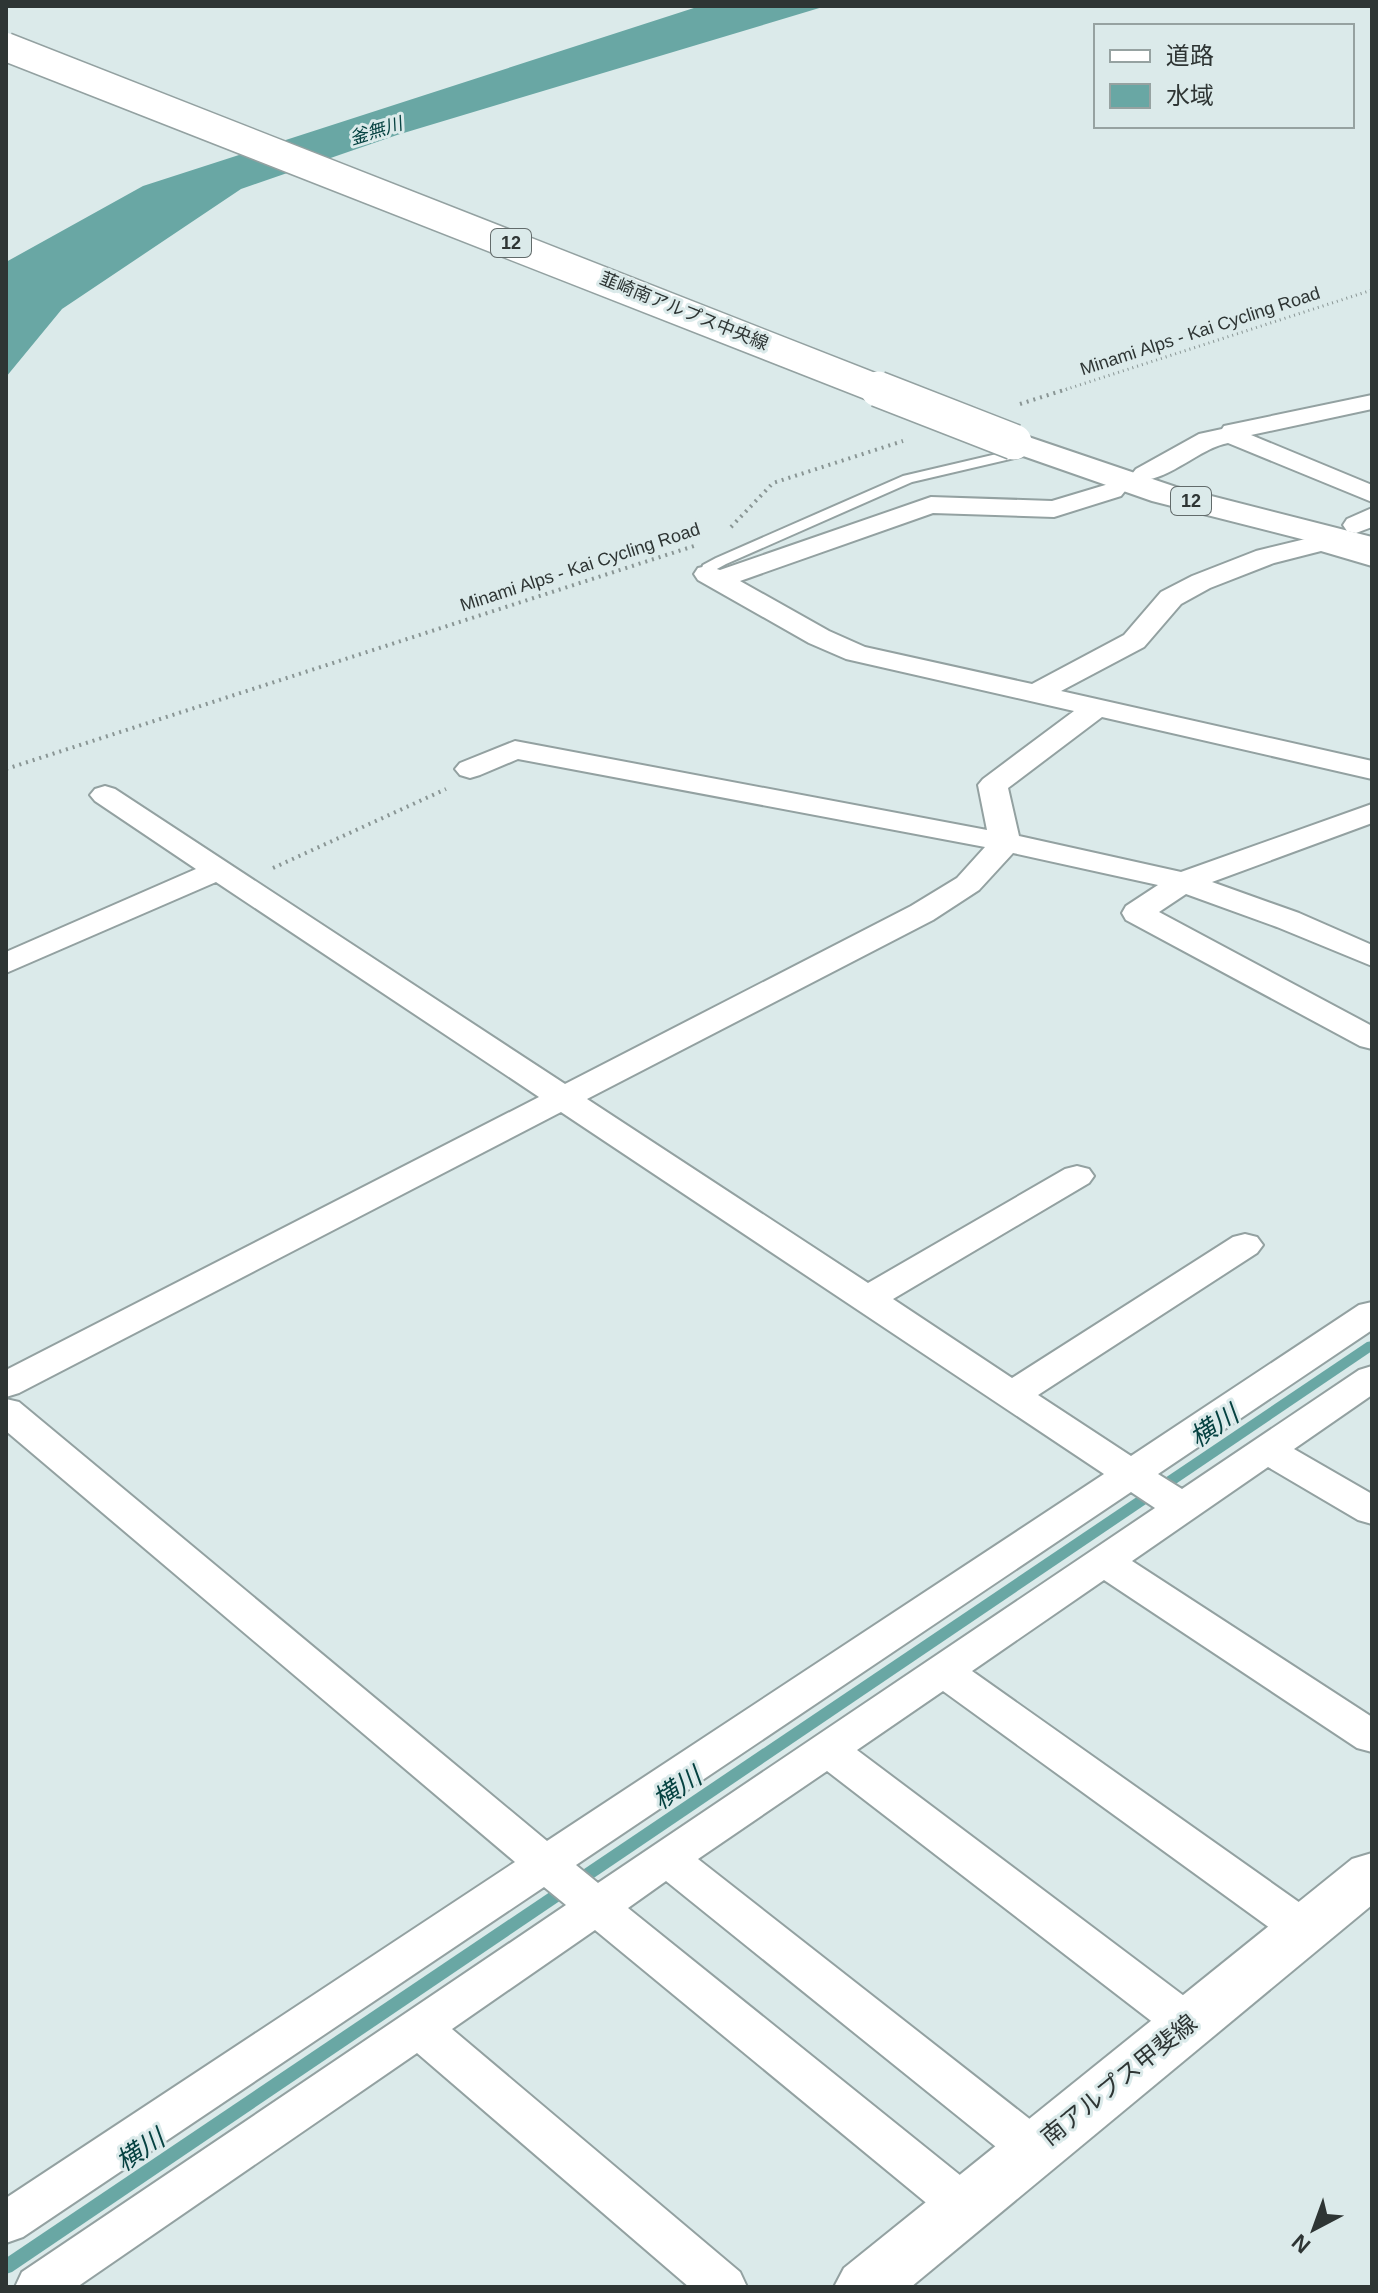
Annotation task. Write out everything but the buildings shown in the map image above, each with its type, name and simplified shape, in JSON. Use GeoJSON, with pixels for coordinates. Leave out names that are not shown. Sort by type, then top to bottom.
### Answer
{"type":"FeatureCollection","features":[{"type":"Feature","properties":{"kind":"main road","name":"韮崎南アルプス中央線"},"geometry":{"type":"LineString","coordinates":[[6,47],[1024,445],[1164,494],[1367,530]]}},
{"type":"Feature","properties":{"kind":"main road","name":"南アルプス甲斐線"},"geometry":{"type":"LineString","coordinates":[[866,2287],[1372,1874]]}},
{"type":"Feature","properties":{"kind":"street"},"geometry":{"type":"LineString","coordinates":[[1231,435],[1233,431],[1372,402]]}},
{"type":"Feature","properties":{"kind":"street"},"geometry":{"type":"LineString","coordinates":[[1145,474],[1208,439],[1231,435],[1372,494]]}},
{"type":"Feature","properties":{"kind":"street"},"geometry":{"type":"LineString","coordinates":[[713,577],[931,505],[1054,509],[1112,491]]}},
{"type":"Feature","properties":{"kind":"street"},"geometry":{"type":"LineString","coordinates":[[1037,693],[1134,641],[1171,598],[1201,582],[1265,557],[1322,543],[1372,558]]}},
{"type":"Feature","properties":{"kind":"street"},"geometry":{"type":"LineString","coordinates":[[713,577],[819,637],[856,653],[1372,770]]}},
{"type":"Feature","properties":{"kind":"street"},"geometry":{"type":"LineString","coordinates":[[1005,843],[993,785],[1098,707]]}},
{"type":"Feature","properties":{"kind":"street"},"geometry":{"type":"LineString","coordinates":[[470,769],[515,750],[1005,843],[1183,882],[1288,920],[1372,957]]}},
{"type":"Feature","properties":{"kind":"street"},"geometry":{"type":"LineString","coordinates":[[105,795],[1181,1507]]}},
{"type":"Feature","properties":{"kind":"street"},"geometry":{"type":"LineString","coordinates":[[1372,813],[1183,882],[1137,913],[1372,1039]]}},
{"type":"Feature","properties":{"kind":"street"},"geometry":{"type":"LineString","coordinates":[[6,1385],[922,913],[968,884],[1005,843]]}},
{"type":"Feature","properties":{"kind":"street"},"geometry":{"type":"LineString","coordinates":[[6,964],[229,877]]}},
{"type":"Feature","properties":{"kind":"street"},"geometry":{"type":"LineString","coordinates":[[867,1299],[1077,1176]]}},
{"type":"Feature","properties":{"kind":"street"},"geometry":{"type":"LineString","coordinates":[[1011,1396],[1245,1245]]}},
{"type":"Feature","properties":{"kind":"street"},"geometry":{"type":"LineString","coordinates":[[6,2223],[1372,1313]]}},
{"type":"Feature","properties":{"kind":"street"},"geometry":{"type":"LineString","coordinates":[[39,2287],[1372,1378]]}},
{"type":"Feature","properties":{"kind":"street"},"geometry":{"type":"LineString","coordinates":[[6,1411],[597,1907],[964,2206]]}},
{"type":"Feature","properties":{"kind":"street"},"geometry":{"type":"LineString","coordinates":[[1268,1450],[1372,1511]]}},
{"type":"Feature","properties":{"kind":"street"},"geometry":{"type":"LineString","coordinates":[[1102,1560],[1372,1737]]}},
{"type":"Feature","properties":{"kind":"street"},"geometry":{"type":"LineString","coordinates":[[943,1670],[1304,1929]]}},
{"type":"Feature","properties":{"kind":"street"},"geometry":{"type":"LineString","coordinates":[[827,1749],[1188,2024]]}},
{"type":"Feature","properties":{"kind":"street"},"geometry":{"type":"LineString","coordinates":[[667,1858],[1033,2149]]}},
{"type":"Feature","properties":{"kind":"street"},"geometry":{"type":"LineString","coordinates":[[419,2028],[723,2287]]}},
{"type":"Feature","properties":{"kind":"lane"},"geometry":{"type":"LineString","coordinates":[[713,577],[708,568],[721,561],[908,479],[1024,445]]}},
{"type":"Feature","properties":{"kind":"path","name":"Minami Alps - Kai Cycling Road"},"geometry":{"type":"LineString","coordinates":[[1018,405],[1372,290]]}},
{"type":"Feature","properties":{"kind":"path","name":"Minami Alps - Kai Cycling Road"},"geometry":{"type":"LineString","coordinates":[[722,537],[773,483],[913,438]]}},
{"type":"Feature","properties":{"kind":"path","name":"Minami Alps - Kai Cycling Road"},"geometry":{"type":"LineString","coordinates":[[6,769],[694,545]]}},
{"type":"Feature","properties":{"kind":"path"},"geometry":{"type":"LineString","coordinates":[[229,877],[471,778],[470,769]]}},
{"type":"Feature","properties":{"kind":"water","name":"釜無川"},"geometry":{"type":"Polygon","coordinates":[[[700,6],[826,6],[397,135],[241,189],[62,309],[6,377],[6,262],[143,186],[700,6]]]}},
{"type":"Feature","properties":{"kind":"waterway","name":"横川"},"geometry":{"type":"LineString","coordinates":[[6,2267],[1372,1345]]}}]}
